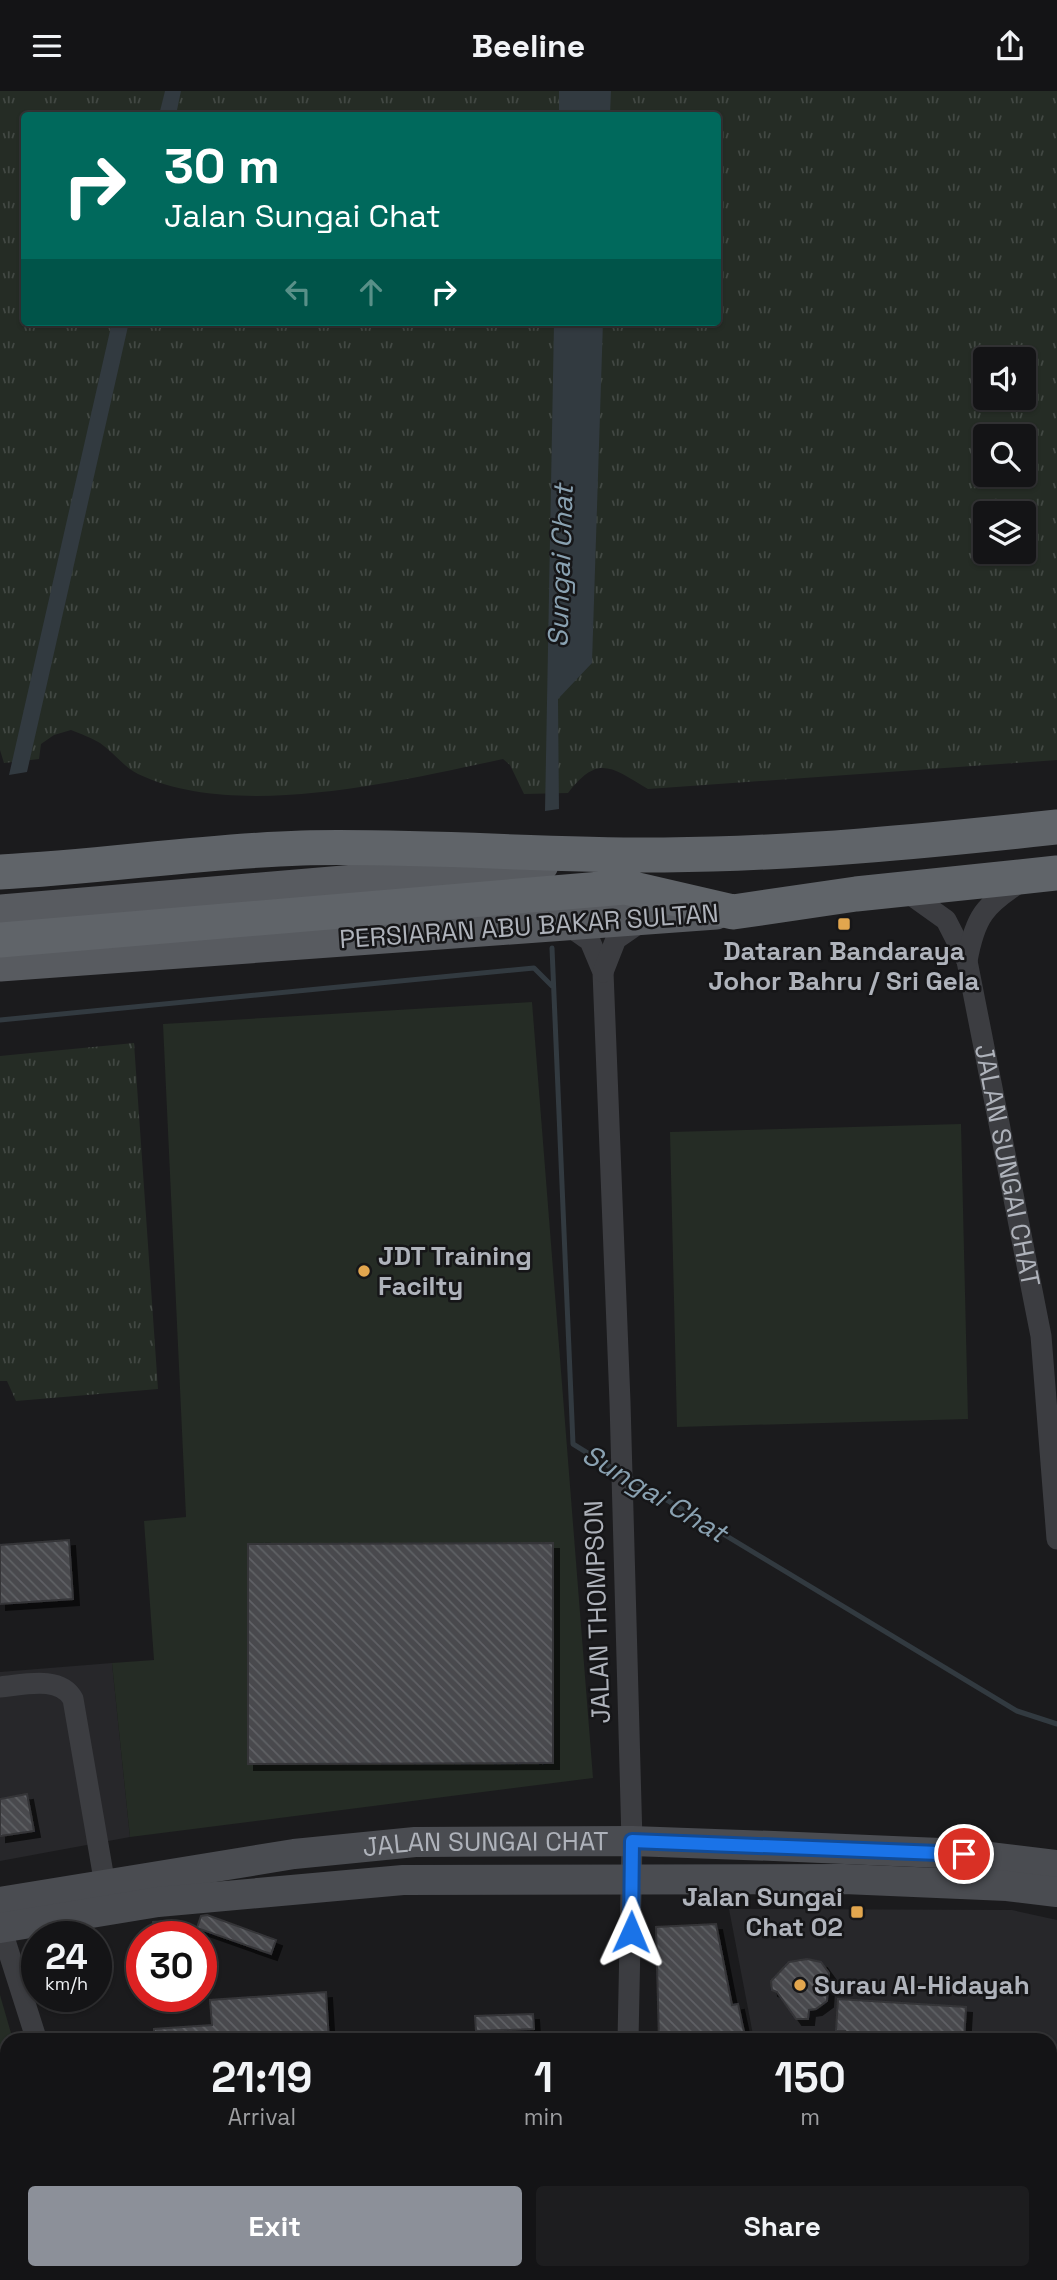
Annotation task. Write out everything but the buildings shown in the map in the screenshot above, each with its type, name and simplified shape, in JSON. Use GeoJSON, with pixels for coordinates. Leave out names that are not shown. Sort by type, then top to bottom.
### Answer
{"type":"FeatureCollection","features":[{"type":"Feature","properties":{"kind":"highway"},"geometry":{"type":"LineString","coordinates":[[9,871],[300,848],[431,847],[663,855],[936,841],[1057,827]]}},
{"type":"Feature","properties":{"kind":"highway","name":"PERSIARAN ABU BAKAR SULTAN"},"geometry":{"type":"LineString","coordinates":[[733,912],[902,889],[1043,874]]}},
{"type":"Feature","properties":{"kind":"highway"},"geometry":{"type":"LineString","coordinates":[[0,940],[625,887],[733,912]]}},
{"type":"Feature","properties":{"kind":"main road"},"geometry":{"type":"LineString","coordinates":[[0,911],[663,855]]}},
{"type":"Feature","properties":{"kind":"main road","name":"PERSIARAN ABU BAKAR SULTAN"},"geometry":{"type":"LineString","coordinates":[[0,965],[733,912]]}},
{"type":"Feature","properties":{"kind":"main road"},"geometry":{"type":"LineString","coordinates":[[0,971],[69,958]]}},
{"type":"Feature","properties":{"kind":"main road","name":"JALAN SUNGAI CHAT"},"geometry":{"type":"LineString","coordinates":[[0,1920],[105,1885],[294,1854],[415,1842],[632,1841],[964,1854],[1057,1865]]}},
{"type":"Feature","properties":{"kind":"main road","name":"JALAN SUNGAI CHAT"},"geometry":{"type":"LineString","coordinates":[[0,1920],[235,1893],[403,1880],[632,1878],[904,1881],[1007,1886],[1057,1892]]}},
{"type":"Feature","properties":{"kind":"street","name":"JALAN SUNGAI CHAT"},"geometry":{"type":"LineString","coordinates":[[967,961],[976,920],[993,900],[1043,874]]}},
{"type":"Feature","properties":{"kind":"street","name":"JALAN SUNGAI CHAT"},"geometry":{"type":"LineString","coordinates":[[902,889],[946,920],[967,961],[1049,1335],[1057,1539]]}},
{"type":"Feature","properties":{"kind":"street","name":"JALAN THOMPSON"},"geometry":{"type":"LineString","coordinates":[[603,972],[616,939],[648,917]]}},
{"type":"Feature","properties":{"kind":"street","name":"JALAN THOMPSON"},"geometry":{"type":"LineString","coordinates":[[564,923],[590,941],[603,972],[620,1402],[632,1841],[628,2033]]}},
{"type":"Feature","properties":{"kind":"street"},"geometry":{"type":"LineString","coordinates":[[0,1687],[45,1684],[62,1687],[73,1699],[105,1885]]}},
{"type":"Feature","properties":{"kind":"street"},"geometry":{"type":"LineString","coordinates":[[0,1920],[35,2033]]}},
{"type":"Feature","properties":{"kind":"shaded area"},"geometry":{"type":"Polygon","coordinates":[[[112,1663],[130,1837],[0,1861],[0,1672],[112,1663]]]}},
{"type":"Feature","properties":{"kind":"shaded area"},"geometry":{"type":"Polygon","coordinates":[[[729,1909],[1012,1910],[1057,1920],[1057,2033],[753,2033],[729,1909]]]}},
{"type":"Feature","properties":{"kind":"green space"},"geometry":{"type":"Polygon","coordinates":[[[0,91],[1057,91],[1057,760],[648,789],[614,770],[605,768],[588,773],[568,793],[524,794],[510,765],[503,759],[368,786],[270,796],[222,795],[178,788],[138,774],[100,743],[71,730],[54,735],[41,744],[39,759],[4,763],[0,750],[0,91]]]}},
{"type":"Feature","properties":{"kind":"green space","name":"JDT Training Facilty"},"geometry":{"type":"Polygon","coordinates":[[[532,1002],[593,1778],[130,1837],[112,1663],[154,1660],[144,1521],[186,1517],[163,1024],[532,1002]]]}},
{"type":"Feature","properties":{"kind":"green space"},"geometry":{"type":"Polygon","coordinates":[[[134,1043],[158,1389],[16,1401],[7,1381],[0,1381],[0,1056],[134,1043]]]}},
{"type":"Feature","properties":{"kind":"green space"},"geometry":{"type":"Polygon","coordinates":[[[961,1124],[968,1419],[677,1427],[670,1132],[961,1124]]]}},
{"type":"Feature","properties":{"kind":"green space"},"geometry":{"type":"Polygon","coordinates":[[[0,1995],[11,2033],[0,2033],[0,1995]]]}},
{"type":"Feature","properties":{"kind":"water"},"geometry":{"type":"Polygon","coordinates":[[[165,91],[181,91],[177,112],[160,112],[165,91]]]}},
{"type":"Feature","properties":{"kind":"water"},"geometry":{"type":"Polygon","coordinates":[[[559,91],[611,91],[610,112],[559,112],[559,91]]]}},
{"type":"Feature","properties":{"kind":"water"},"geometry":{"type":"Polygon","coordinates":[[[111,326],[128,326],[27,772],[9,775],[111,326]]]}},
{"type":"Feature","properties":{"kind":"water"},"geometry":{"type":"Polygon","coordinates":[[[554,326],[603,326],[592,663],[558,699],[559,809],[545,811],[554,326]]]}},
{"type":"Feature","properties":{"kind":"waterway","name":"Sungai Chat"},"geometry":{"type":"LineString","coordinates":[[552,948],[573,1444],[615,1470]]}},
{"type":"Feature","properties":{"kind":"waterway"},"geometry":{"type":"LineString","coordinates":[[0,1020],[534,968],[552,986]]}},
{"type":"Feature","properties":{"kind":"waterway","name":"Sungai Chat"},"geometry":{"type":"LineString","coordinates":[[627,1476],[1017,1711],[1057,1724]]}},
{"type":"Feature","properties":{"kind":"place","name":"Dataran Bandaraya Johor Bahru / Sri Gela"},"geometry":{"type":"Point","coordinates":[844,924]}},
{"type":"Feature","properties":{"kind":"place","name":"JDT Training Facilty"},"geometry":{"type":"Point","coordinates":[364,1271]}},
{"type":"Feature","properties":{"kind":"place","name":"Jalan Sungai Chat 02"},"geometry":{"type":"Point","coordinates":[857,1912]}},
{"type":"Feature","properties":{"kind":"place","name":"Surau Al-Hidayah"},"geometry":{"type":"Point","coordinates":[800,1985]}},
{"type":"Feature","properties":{"kind":"route"},"geometry":{"type":"LineString","coordinates":[[631,1932],[632,1841],[964,1854]]}}]}
